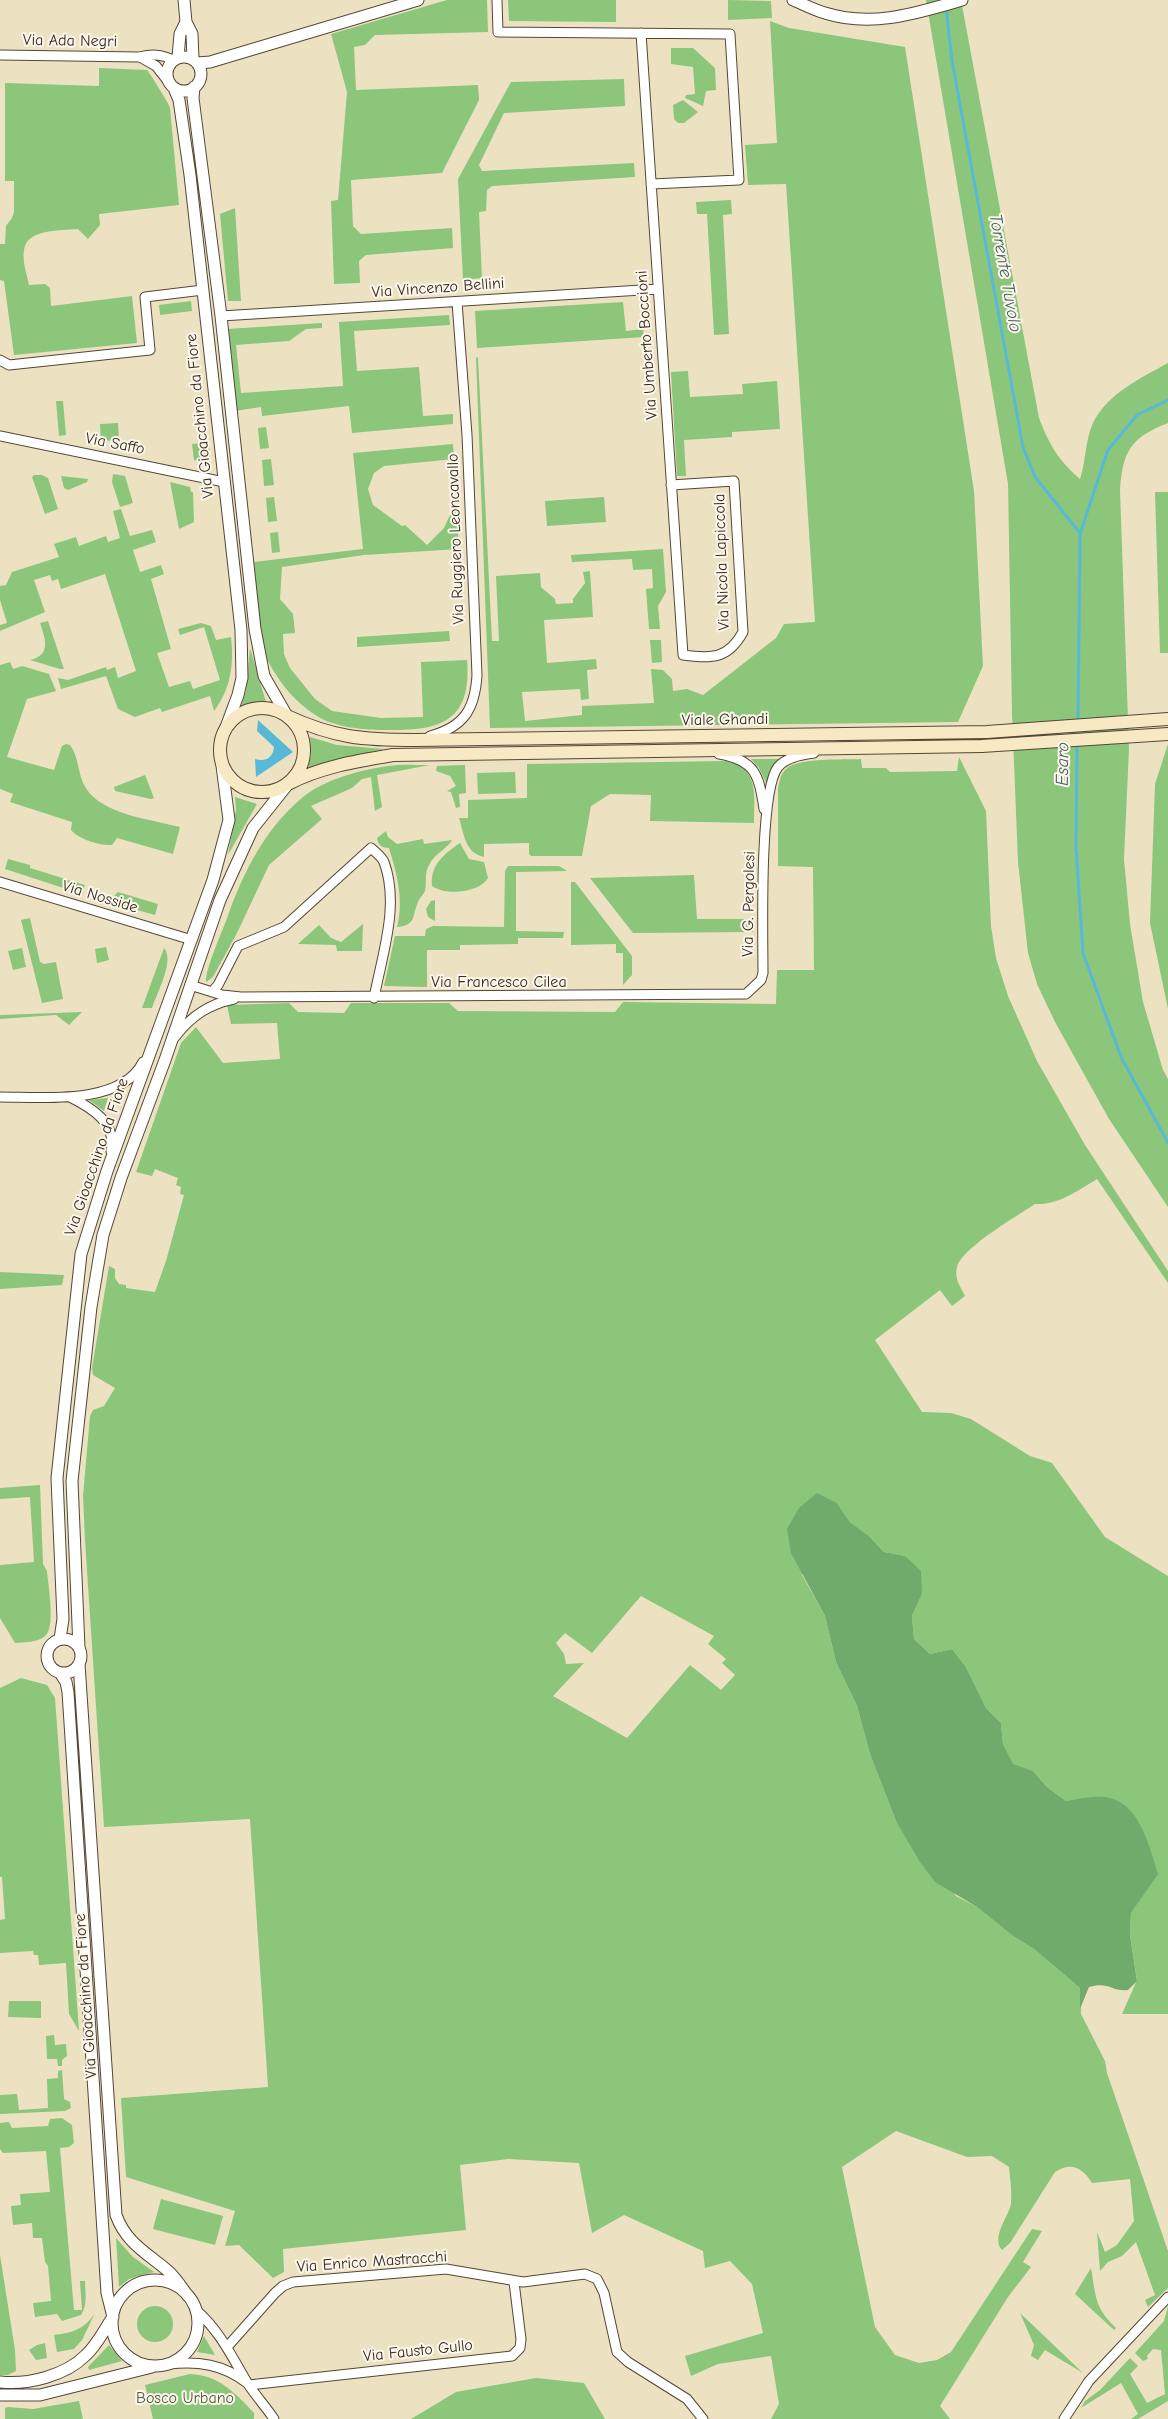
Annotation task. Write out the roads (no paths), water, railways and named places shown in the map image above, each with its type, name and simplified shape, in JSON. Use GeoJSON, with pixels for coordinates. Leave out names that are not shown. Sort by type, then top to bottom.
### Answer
{"type":"FeatureCollection","features":[{"type":"Feature","properties":{"kind":"main road"},"geometry":{"type":"LineString","coordinates":[[262,708],[275,710],[287,716],[301,733],[304,755],[302,766],[288,784],[277,790],[253,791],[242,787],[225,770],[221,758],[222,738],[232,722],[248,710],[262,708]]}},
{"type":"Feature","properties":{"kind":"main road","name":"Viale Ghandi"},"geometry":{"type":"LineString","coordinates":[[287,716],[329,733],[343,736],[415,740],[842,741],[982,746],[1168,734]]}},
{"type":"Feature","properties":{"kind":"main road","name":"Viale Ghandi"},"geometry":{"type":"LineString","coordinates":[[288,784],[305,775],[326,769],[393,755],[686,751],[1168,719]]}},
{"type":"Feature","properties":{"kind":"street"},"geometry":{"type":"LineString","coordinates":[[184,0],[186,22],[192,34],[197,65],[194,87],[185,91],[171,84],[167,69],[175,59],[180,34],[186,22]]}},
{"type":"Feature","properties":{"kind":"street"},"geometry":{"type":"LineString","coordinates":[[175,59],[197,65],[210,62],[418,0]]}},
{"type":"Feature","properties":{"kind":"street"},"geometry":{"type":"LineString","coordinates":[[498,0],[498,32],[730,34],[738,180],[651,184]]}},
{"type":"Feature","properties":{"kind":"street"},"geometry":{"type":"LineString","coordinates":[[793,0],[842,18],[873,20],[905,16],[962,0]]}},
{"type":"Feature","properties":{"kind":"street","name":"Via Umberto Boccioni"},"geometry":{"type":"LineString","coordinates":[[641,33],[683,656]]}},
{"type":"Feature","properties":{"kind":"street","name":"Via Ada Negri"},"geometry":{"type":"LineString","coordinates":[[0,55],[139,57],[159,55],[175,59]]}},
{"type":"Feature","properties":{"kind":"street","name":"Via Ada Negri"},"geometry":{"type":"LineString","coordinates":[[139,57],[156,66],[171,84]]}},
{"type":"Feature","properties":{"kind":"street","name":"Via Gioacchino da Fiore"},"geometry":{"type":"LineString","coordinates":[[171,84],[179,100],[185,128],[241,630],[242,664],[238,695],[222,738]]}},
{"type":"Feature","properties":{"kind":"street","name":"Via Gioacchino da Fiore"},"geometry":{"type":"LineString","coordinates":[[194,87],[193,98],[221,316],[260,662],[273,693],[287,716]]}},
{"type":"Feature","properties":{"kind":"street","name":"Via Vincenzo Bellini"},"geometry":{"type":"LineString","coordinates":[[221,316],[658,289]]}},
{"type":"Feature","properties":{"kind":"street"},"geometry":{"type":"LineString","coordinates":[[0,360],[9,364],[150,350],[145,297],[203,290]]}},
{"type":"Feature","properties":{"kind":"street","name":"Via Ruggiero Leoncavallo"},"geometry":{"type":"LineString","coordinates":[[415,740],[441,733],[454,726],[471,707],[476,695],[476,635],[467,444],[457,302]]}},
{"type":"Feature","properties":{"kind":"street","name":"Via Saffo"},"geometry":{"type":"LineString","coordinates":[[0,436],[224,482]]}},
{"type":"Feature","properties":{"kind":"street","name":"Via Nicola Lapiccola"},"geometry":{"type":"LineString","coordinates":[[671,485],[734,481],[743,632],[734,648],[721,655],[701,658],[683,656]]}},
{"type":"Feature","properties":{"kind":"street"},"geometry":{"type":"LineString","coordinates":[[765,819],[770,787],[778,767],[792,757],[842,741]]}},
{"type":"Feature","properties":{"kind":"street"},"geometry":{"type":"LineString","coordinates":[[686,751],[721,754],[736,757],[748,763],[760,782],[765,819]]}},
{"type":"Feature","properties":{"kind":"street","name":"Via Gioacchino da Fiore"},"geometry":{"type":"LineString","coordinates":[[60,1639],[63,1619],[57,1478],[81,1254],[107,1171],[213,880],[229,820],[221,758]]}},
{"type":"Feature","properties":{"kind":"street","name":"Via Gioacchino da Fiore"},"geometry":{"type":"LineString","coordinates":[[80,1648],[72,1481],[99,1250],[118,1186],[171,1043],[220,900],[253,828],[288,784]]}},
{"type":"Feature","properties":{"kind":"street","name":"Via G. Pergolesi"},"geometry":{"type":"LineString","coordinates":[[755,987],[761,980],[763,973],[765,819]]}},
{"type":"Feature","properties":{"kind":"street"},"geometry":{"type":"LineString","coordinates":[[212,992],[218,985],[238,946],[284,927],[371,848],[383,861],[390,890],[389,920],[374,998]]}},
{"type":"Feature","properties":{"kind":"street","name":"Via Nosside"},"geometry":{"type":"LineString","coordinates":[[0,882],[192,940]]}},
{"type":"Feature","properties":{"kind":"street"},"geometry":{"type":"LineString","coordinates":[[190,985],[212,992],[241,997]]}},
{"type":"Feature","properties":{"kind":"street","name":"Via Francesco Cilea"},"geometry":{"type":"LineString","coordinates":[[241,997],[374,998],[732,995],[746,994],[755,987]]}},
{"type":"Feature","properties":{"kind":"street"},"geometry":{"type":"LineString","coordinates":[[171,1043],[186,1023],[198,1013],[215,1004],[241,997]]}},
{"type":"Feature","properties":{"kind":"street"},"geometry":{"type":"LineString","coordinates":[[0,1097],[70,1097],[116,1088],[131,1078],[140,1067],[155,1039]]}},
{"type":"Feature","properties":{"kind":"street"},"geometry":{"type":"LineString","coordinates":[[70,1097],[104,1119],[112,1145],[107,1171]]}},
{"type":"Feature","properties":{"kind":"street"},"geometry":{"type":"LineString","coordinates":[[60,1639],[71,1640],[80,1648],[81,1659],[71,1672],[60,1673],[50,1667],[47,1656],[50,1645],[60,1639]]}},
{"type":"Feature","properties":{"kind":"street","name":"Via Gioacchino da Fiore"},"geometry":{"type":"LineString","coordinates":[[79,1664],[116,2215],[126,2236],[138,2249],[170,2273],[188,2296]]}},
{"type":"Feature","properties":{"kind":"street","name":"Via Gioacchino da Fiore"},"geometry":{"type":"LineString","coordinates":[[60,1673],[66,1682],[68,1692],[87,1957],[107,2293],[112,2317]]}},
{"type":"Feature","properties":{"kind":"street","name":"Via Enrico Mastracchi"},"geometry":{"type":"LineString","coordinates":[[227,2347],[275,2293],[283,2286],[292,2282],[446,2269],[514,2282],[533,2282],[579,2273],[597,2279],[604,2293],[617,2352],[628,2362],[687,2399],[703,2419]]}},
{"type":"Feature","properties":{"kind":"street"},"geometry":{"type":"LineString","coordinates":[[0,2382],[24,2382],[59,2372],[86,2356],[112,2317],[122,2295],[143,2282],[168,2282],[188,2296],[196,2310],[206,2319],[227,2347],[249,2385],[274,2419]]}},
{"type":"Feature","properties":{"kind":"street","name":"Via Fausto Gullo"},"geometry":{"type":"LineString","coordinates":[[249,2385],[512,2356],[520,2348],[521,2339],[514,2282]]}},
{"type":"Feature","properties":{"kind":"street"},"geometry":{"type":"LineString","coordinates":[[1064,2419],[1089,2381],[1168,2297]]}},
{"type":"Feature","properties":{"kind":"street"},"geometry":{"type":"LineString","coordinates":[[112,2317],[114,2336],[123,2352],[139,2363],[163,2365],[185,2354],[195,2338],[198,2329],[196,2310]]}},
{"type":"Feature","properties":{"kind":"street"},"geometry":{"type":"LineString","coordinates":[[0,2395],[40,2395],[163,2365],[193,2362],[212,2365],[226,2370],[249,2385]]}},
{"type":"Feature","properties":{"kind":"water"},"geometry":{"type":"Polygon","coordinates":[[[258,720],[293,752],[256,777],[255,759],[262,760],[268,758],[272,754],[274,747],[257,731],[258,720]]]}},
{"type":"Feature","properties":{"kind":"waterway","name":"Torrente Tuvolo"},"geometry":{"type":"LineString","coordinates":[[946,7],[952,61],[1023,447],[1035,477],[1080,533]]}},
{"type":"Feature","properties":{"kind":"waterway","name":"Esaro"},"geometry":{"type":"LineString","coordinates":[[1078,723],[1080,534],[1108,450],[1137,415],[1168,400]]}},
{"type":"Feature","properties":{"kind":"waterway","name":"Esaro"},"geometry":{"type":"LineString","coordinates":[[1077,744],[1076,847],[1083,953],[1121,1057],[1168,1143]]}},
{"type":"Feature","properties":{"kind":"park label","name":"Bosco Urbano"},"geometry":{"type":"Point","coordinates":[185,2398]}}]}
